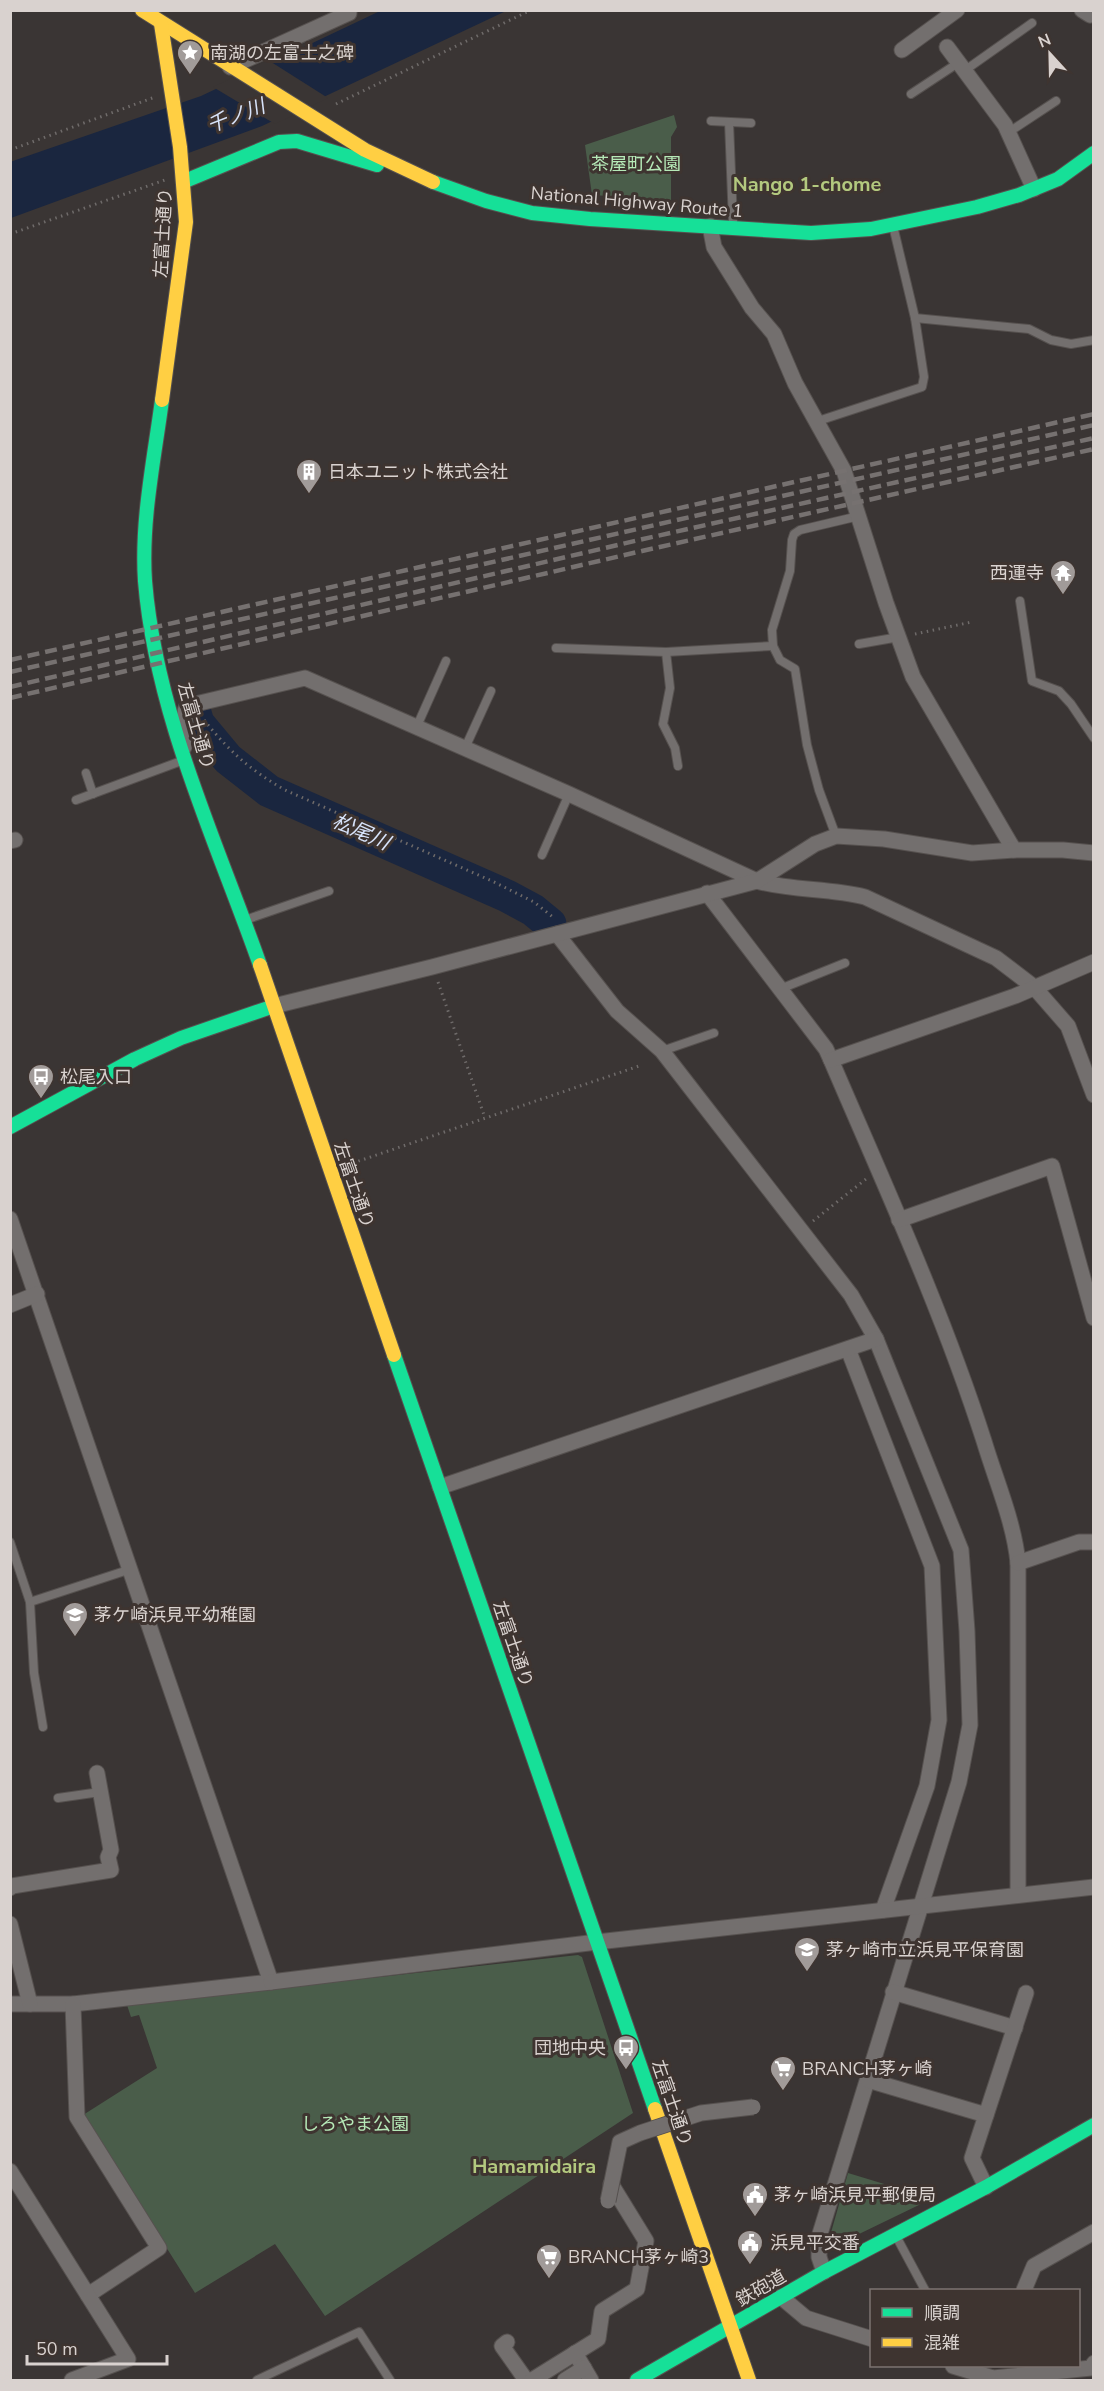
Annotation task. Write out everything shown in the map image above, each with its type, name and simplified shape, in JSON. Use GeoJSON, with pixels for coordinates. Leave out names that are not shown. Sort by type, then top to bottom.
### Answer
{"type":"FeatureCollection","features":[{"type":"Feature","properties":{"kind":"main road","name":"National Highway Route 1"},"geometry":{"type":"LineString","coordinates":[[142,10],[159,17],[233,69],[365,150],[421,178],[486,201],[532,213],[590,219],[811,233],[893,225],[977,207],[1034,189],[1058,179],[1094,153]]}},
{"type":"Feature","properties":{"kind":"main road","name":"左富士通り"},"geometry":{"type":"LineString","coordinates":[[159,17],[174,93],[184,178],[186,222],[159,436],[144,532],[143,570],[147,606],[184,755],[274,1006],[749,2380]]}},
{"type":"Feature","properties":{"kind":"main road"},"geometry":{"type":"LineString","coordinates":[[184,178],[279,142],[297,141],[421,178]]}},
{"type":"Feature","properties":{"kind":"main road"},"geometry":{"type":"LineString","coordinates":[[10,1127],[135,1059],[181,1038],[274,1006]]}},
{"type":"Feature","properties":{"kind":"main road","name":"鉄砲道"},"geometry":{"type":"LineString","coordinates":[[638,2380],[825,2272],[986,2187],[1094,2125]]}},
{"type":"Feature","properties":{"kind":"street"},"geometry":{"type":"LineString","coordinates":[[233,69],[349,13],[349,10]]}},
{"type":"Feature","properties":{"kind":"street"},"geometry":{"type":"LineString","coordinates":[[902,50],[957,10]]}},
{"type":"Feature","properties":{"kind":"street"},"geometry":{"type":"LineString","coordinates":[[1082,10],[1090,15],[1094,12]]}},
{"type":"Feature","properties":{"kind":"street"},"geometry":{"type":"LineString","coordinates":[[947,46],[1009,132],[1034,189]]}},
{"type":"Feature","properties":{"kind":"street"},"geometry":{"type":"LineString","coordinates":[[710,226],[714,247],[752,308],[774,334],[815,422],[844,471],[886,603],[913,677],[1014,850]]}},
{"type":"Feature","properties":{"kind":"street"},"geometry":{"type":"LineString","coordinates":[[184,755],[188,741],[184,711],[187,705],[305,678],[569,794],[757,881],[771,885],[865,897],[996,958],[1034,987],[1068,1026],[1094,1095]]}},
{"type":"Feature","properties":{"kind":"street"},"geometry":{"type":"LineString","coordinates":[[274,1006],[432,967],[757,881],[815,844],[836,836],[884,839],[972,854],[1014,850],[1093,852]]}},
{"type":"Feature","properties":{"kind":"street"},"geometry":{"type":"LineString","coordinates":[[707,893],[826,1049],[900,1220],[966,1384],[1016,1545],[1018,1563],[1018,1895]]}},
{"type":"Feature","properties":{"kind":"street"},"geometry":{"type":"LineString","coordinates":[[562,932],[618,1011],[662,1050],[851,1295],[876,1339],[961,1550],[967,1631],[970,1725],[959,1782],[819,2237],[819,2257],[825,2272]]}},
{"type":"Feature","properties":{"kind":"street"},"geometry":{"type":"LineString","coordinates":[[831,1060],[1015,996],[1094,962]]}},
{"type":"Feature","properties":{"kind":"street"},"geometry":{"type":"LineString","coordinates":[[900,1220],[1052,1166],[1094,1318]]}},
{"type":"Feature","properties":{"kind":"street"},"geometry":{"type":"LineString","coordinates":[[10,1219],[272,1982]]}},
{"type":"Feature","properties":{"kind":"street"},"geometry":{"type":"LineString","coordinates":[[10,1305],[36,1294]]}},
{"type":"Feature","properties":{"kind":"street"},"geometry":{"type":"LineString","coordinates":[[440,1487],[876,1339]]}},
{"type":"Feature","properties":{"kind":"street"},"geometry":{"type":"LineString","coordinates":[[848,1350],[932,1566],[939,1720],[927,1786],[883,1910]]}},
{"type":"Feature","properties":{"kind":"street"},"geometry":{"type":"LineString","coordinates":[[1018,1563],[1079,1542],[1094,1542]]}},
{"type":"Feature","properties":{"kind":"street"},"geometry":{"type":"LineString","coordinates":[[10,1888],[111,1869],[108,1857],[111,1850],[97,1773]]}},
{"type":"Feature","properties":{"kind":"street"},"geometry":{"type":"LineString","coordinates":[[10,2004],[72,2004],[597,1942],[1094,1887]]}},
{"type":"Feature","properties":{"kind":"street"},"geometry":{"type":"LineString","coordinates":[[10,1924],[30,2004]]}},
{"type":"Feature","properties":{"kind":"street"},"geometry":{"type":"LineString","coordinates":[[893,1992],[1015,2028]]}},
{"type":"Feature","properties":{"kind":"street"},"geometry":{"type":"LineString","coordinates":[[986,2187],[972,2158],[1026,1993]]}},
{"type":"Feature","properties":{"kind":"street"},"geometry":{"type":"LineString","coordinates":[[72,2004],[77,2117],[159,2248],[88,2295]]}},
{"type":"Feature","properties":{"kind":"street"},"geometry":{"type":"LineString","coordinates":[[868,2080],[986,2115]]}},
{"type":"Feature","properties":{"kind":"street"},"geometry":{"type":"LineString","coordinates":[[608,2201],[620,2142],[701,2113],[753,2107]]}},
{"type":"Feature","properties":{"kind":"street"},"geometry":{"type":"LineString","coordinates":[[10,2171],[128,2359],[72,2380]]}},
{"type":"Feature","properties":{"kind":"street"},"geometry":{"type":"LineString","coordinates":[[532,2380],[598,2339],[602,2311],[637,2289],[646,2241],[611,2184]]}},
{"type":"Feature","properties":{"kind":"street"},"geometry":{"type":"LineString","coordinates":[[1024,2289],[1034,2266],[1094,2232]]}},
{"type":"Feature","properties":{"kind":"street"},"geometry":{"type":"LineString","coordinates":[[782,2297],[806,2318],[870,2338]]}},
{"type":"Feature","properties":{"kind":"street"},"geometry":{"type":"LineString","coordinates":[[507,2342],[502,2346],[526,2380]]}},
{"type":"Feature","properties":{"kind":"street"},"geometry":{"type":"LineString","coordinates":[[566,2380],[587,2374],[576,2353]]}},
{"type":"Feature","properties":{"kind":"street"},"geometry":{"type":"LineString","coordinates":[[960,2367],[1032,2377],[1091,2368],[1094,2363]]}},
{"type":"Feature","properties":{"kind":"lane"},"geometry":{"type":"LineString","coordinates":[[910,94],[961,67],[1032,23]]}},
{"type":"Feature","properties":{"kind":"lane"},"geometry":{"type":"LineString","coordinates":[[1009,132],[1056,101]]}},
{"type":"Feature","properties":{"kind":"lane"},"geometry":{"type":"LineString","coordinates":[[711,121],[751,123]]}},
{"type":"Feature","properties":{"kind":"lane"},"geometry":{"type":"LineString","coordinates":[[729,122],[733,229]]}},
{"type":"Feature","properties":{"kind":"lane"},"geometry":{"type":"LineString","coordinates":[[815,422],[922,387],[924,376],[915,318],[893,225]]}},
{"type":"Feature","properties":{"kind":"lane"},"geometry":{"type":"LineString","coordinates":[[915,318],[1029,329],[1051,340],[1071,344],[1094,340]]}},
{"type":"Feature","properties":{"kind":"lane"},"geometry":{"type":"LineString","coordinates":[[836,836],[819,790],[807,745],[795,669],[780,660],[772,646],[772,630],[790,570],[794,534],[800,530],[860,516]]}},
{"type":"Feature","properties":{"kind":"lane"},"geometry":{"type":"LineString","coordinates":[[1020,601],[1032,681],[1059,691],[1071,704],[1094,738]]}},
{"type":"Feature","properties":{"kind":"lane"},"geometry":{"type":"LineString","coordinates":[[860,644],[899,638]]}},
{"type":"Feature","properties":{"kind":"lane"},"geometry":{"type":"LineString","coordinates":[[556,648],[666,652],[772,646]]}},
{"type":"Feature","properties":{"kind":"lane"},"geometry":{"type":"LineString","coordinates":[[666,652],[670,688],[663,724],[675,748],[678,766]]}},
{"type":"Feature","properties":{"kind":"lane"},"geometry":{"type":"LineString","coordinates":[[417,726],[446,661]]}},
{"type":"Feature","properties":{"kind":"lane"},"geometry":{"type":"LineString","coordinates":[[465,748],[491,691]]}},
{"type":"Feature","properties":{"kind":"lane"},"geometry":{"type":"LineString","coordinates":[[76,800],[184,755]]}},
{"type":"Feature","properties":{"kind":"lane"},"geometry":{"type":"LineString","coordinates":[[86,772],[93,794]]}},
{"type":"Feature","properties":{"kind":"lane"},"geometry":{"type":"LineString","coordinates":[[542,855],[569,794]]}},
{"type":"Feature","properties":{"kind":"lane"},"geometry":{"type":"LineString","coordinates":[[244,920],[329,891]]}},
{"type":"Feature","properties":{"kind":"lane"},"geometry":{"type":"LineString","coordinates":[[780,989],[845,963]]}},
{"type":"Feature","properties":{"kind":"lane"},"geometry":{"type":"LineString","coordinates":[[662,1050],[714,1033]]}},
{"type":"Feature","properties":{"kind":"lane"},"geometry":{"type":"LineString","coordinates":[[10,1542],[14,1564],[30,1602],[34,1673],[43,1726]]}},
{"type":"Feature","properties":{"kind":"lane"},"geometry":{"type":"LineString","coordinates":[[30,1602],[131,1569]]}},
{"type":"Feature","properties":{"kind":"lane"},"geometry":{"type":"LineString","coordinates":[[58,1798],[100,1792]]}},
{"type":"Feature","properties":{"kind":"lane"},"geometry":{"type":"LineString","coordinates":[[896,2236],[924,2289]]}},
{"type":"Feature","properties":{"kind":"lane"},"geometry":{"type":"LineString","coordinates":[[257,2380],[359,2332],[390,2380]]}},
{"type":"Feature","properties":{"kind":"path"},"geometry":{"type":"LineString","coordinates":[[331,106],[531,10]]}},
{"type":"Feature","properties":{"kind":"path"},"geometry":{"type":"LineString","coordinates":[[10,150],[174,93]]}},
{"type":"Feature","properties":{"kind":"path"},"geometry":{"type":"LineString","coordinates":[[10,234],[166,180]]}},
{"type":"Feature","properties":{"kind":"path"},"geometry":{"type":"LineString","coordinates":[[899,638],[972,622]]}},
{"type":"Feature","properties":{"kind":"path"},"geometry":{"type":"LineString","coordinates":[[195,702],[200,715],[225,746],[261,777],[285,790],[492,880],[547,911],[562,932]]}},
{"type":"Feature","properties":{"kind":"path"},"geometry":{"type":"LineString","coordinates":[[432,967],[485,1119]]}},
{"type":"Feature","properties":{"kind":"path"},"geometry":{"type":"LineString","coordinates":[[346,1166],[642,1065]]}},
{"type":"Feature","properties":{"kind":"path"},"geometry":{"type":"LineString","coordinates":[[802,1230],[878,1169]]}},
{"type":"Feature","properties":{"kind":"green space","name":"茶屋町公園"},"geometry":{"type":"Polygon","coordinates":[[[674,115],[677,127],[671,137],[671,200],[592,195],[585,145],[674,115]]]}},
{"type":"Feature","properties":{"kind":"green space","name":"しろやま公園"},"geometry":{"type":"Polygon","coordinates":[[[578,1955],[582,1957],[633,2113],[325,2316],[275,2244],[195,2293],[83,2115],[157,2068],[139,2015],[131,2017],[127,2005],[578,1955]]]}},
{"type":"Feature","properties":{"kind":"green space"},"geometry":{"type":"Polygon","coordinates":[[[848,2173],[914,2193],[921,2204],[826,2250],[848,2173]]]}},
{"type":"Feature","properties":{"kind":"water","name":"千ノ川"},"geometry":{"type":"Polygon","coordinates":[[[380,11],[506,11],[262,126],[11,218],[10,162],[201,96],[380,11]]]}},
{"type":"Feature","properties":{"kind":"pier"},"geometry":{"type":"Polygon","coordinates":[[[268,60],[328,98],[275,124],[213,87],[268,60]]]}},
{"type":"Feature","properties":{"kind":"waterway","name":"松尾川"},"geometry":{"type":"LineString","coordinates":[[195,713],[198,723],[228,759],[269,791],[507,896],[533,910],[550,924]]}},
{"type":"Feature","properties":{"kind":"railway"},"geometry":{"type":"LineString","coordinates":[[10,660],[1094,414]]}},
{"type":"Feature","properties":{"kind":"railway"},"geometry":{"type":"LineString","coordinates":[[10,672],[1094,425]]}},
{"type":"Feature","properties":{"kind":"railway"},"geometry":{"type":"LineString","coordinates":[[10,687],[639,540],[1094,438]]}},
{"type":"Feature","properties":{"kind":"railway"},"geometry":{"type":"LineString","coordinates":[[10,698],[1094,449]]}},
{"type":"Feature","properties":{"kind":"traffic: fast"},"geometry":{"type":"LineString","coordinates":[[185,181],[279,142],[297,141],[377,165]]}},
{"type":"Feature","properties":{"kind":"traffic: fast"},"geometry":{"type":"LineString","coordinates":[[433,182],[486,201],[532,213],[590,219],[811,233],[871,229],[977,207],[1019,195],[1058,179],[1094,153]]}},
{"type":"Feature","properties":{"kind":"traffic: fast"},"geometry":{"type":"LineString","coordinates":[[162,400],[145,536],[145,581],[151,631],[161,680],[190,776],[260,965]]}},
{"type":"Feature","properties":{"kind":"traffic: fast"},"geometry":{"type":"LineString","coordinates":[[10,1127],[135,1059],[181,1038],[274,1006]]}},
{"type":"Feature","properties":{"kind":"traffic: fast"},"geometry":{"type":"LineString","coordinates":[[394,1355],[655,2109]]}},
{"type":"Feature","properties":{"kind":"traffic: fast"},"geometry":{"type":"LineString","coordinates":[[637,2380],[824,2272],[986,2187],[1094,2125]]}},
{"type":"Feature","properties":{"kind":"traffic: slow"},"geometry":{"type":"LineString","coordinates":[[142,10],[365,150],[433,182]]}},
{"type":"Feature","properties":{"kind":"traffic: slow"},"geometry":{"type":"LineString","coordinates":[[161,24],[180,147],[186,222],[162,400]]}},
{"type":"Feature","properties":{"kind":"traffic: slow"},"geometry":{"type":"LineString","coordinates":[[260,965],[394,1355]]}},
{"type":"Feature","properties":{"kind":"traffic: slow"},"geometry":{"type":"LineString","coordinates":[[655,2109],[749,2380]]}},
{"type":"Feature","properties":{"kind":"place","name":"南湖の左富士之碑"},"geometry":{"type":"Point","coordinates":[190,76]}},
{"type":"Feature","properties":{"kind":"place","name":"日本ユニット株式会社"},"geometry":{"type":"Point","coordinates":[309,495]}},
{"type":"Feature","properties":{"kind":"place","name":"西運寺"},"geometry":{"type":"Point","coordinates":[1063,596]}},
{"type":"Feature","properties":{"kind":"place","name":"松尾入口"},"geometry":{"type":"Point","coordinates":[41,1100]}},
{"type":"Feature","properties":{"kind":"place","name":"茅ケ崎浜見平幼稚園"},"geometry":{"type":"Point","coordinates":[75,1638]}},
{"type":"Feature","properties":{"kind":"place","name":"茅ヶ崎市立浜見平保育園"},"geometry":{"type":"Point","coordinates":[807,1973]}},
{"type":"Feature","properties":{"kind":"place","name":"団地中央"},"geometry":{"type":"Point","coordinates":[626,2071]}},
{"type":"Feature","properties":{"kind":"place","name":"BRANCH茅ヶ崎"},"geometry":{"type":"Point","coordinates":[783,2092]}},
{"type":"Feature","properties":{"kind":"place","name":"茅ヶ崎浜見平郵便局"},"geometry":{"type":"Point","coordinates":[755,2218]}},
{"type":"Feature","properties":{"kind":"place","name":"浜見平交番"},"geometry":{"type":"Point","coordinates":[750,2266]}},
{"type":"Feature","properties":{"kind":"place","name":"BRANCH茅ヶ崎3"},"geometry":{"type":"Point","coordinates":[549,2280]}},
{"type":"Feature","properties":{"kind":"district","name":"Nango 1-chome"},"geometry":{"type":"Point","coordinates":[807,184]}},
{"type":"Feature","properties":{"kind":"district","name":"Hamamidaira"},"geometry":{"type":"Point","coordinates":[534,2166]}}]}
